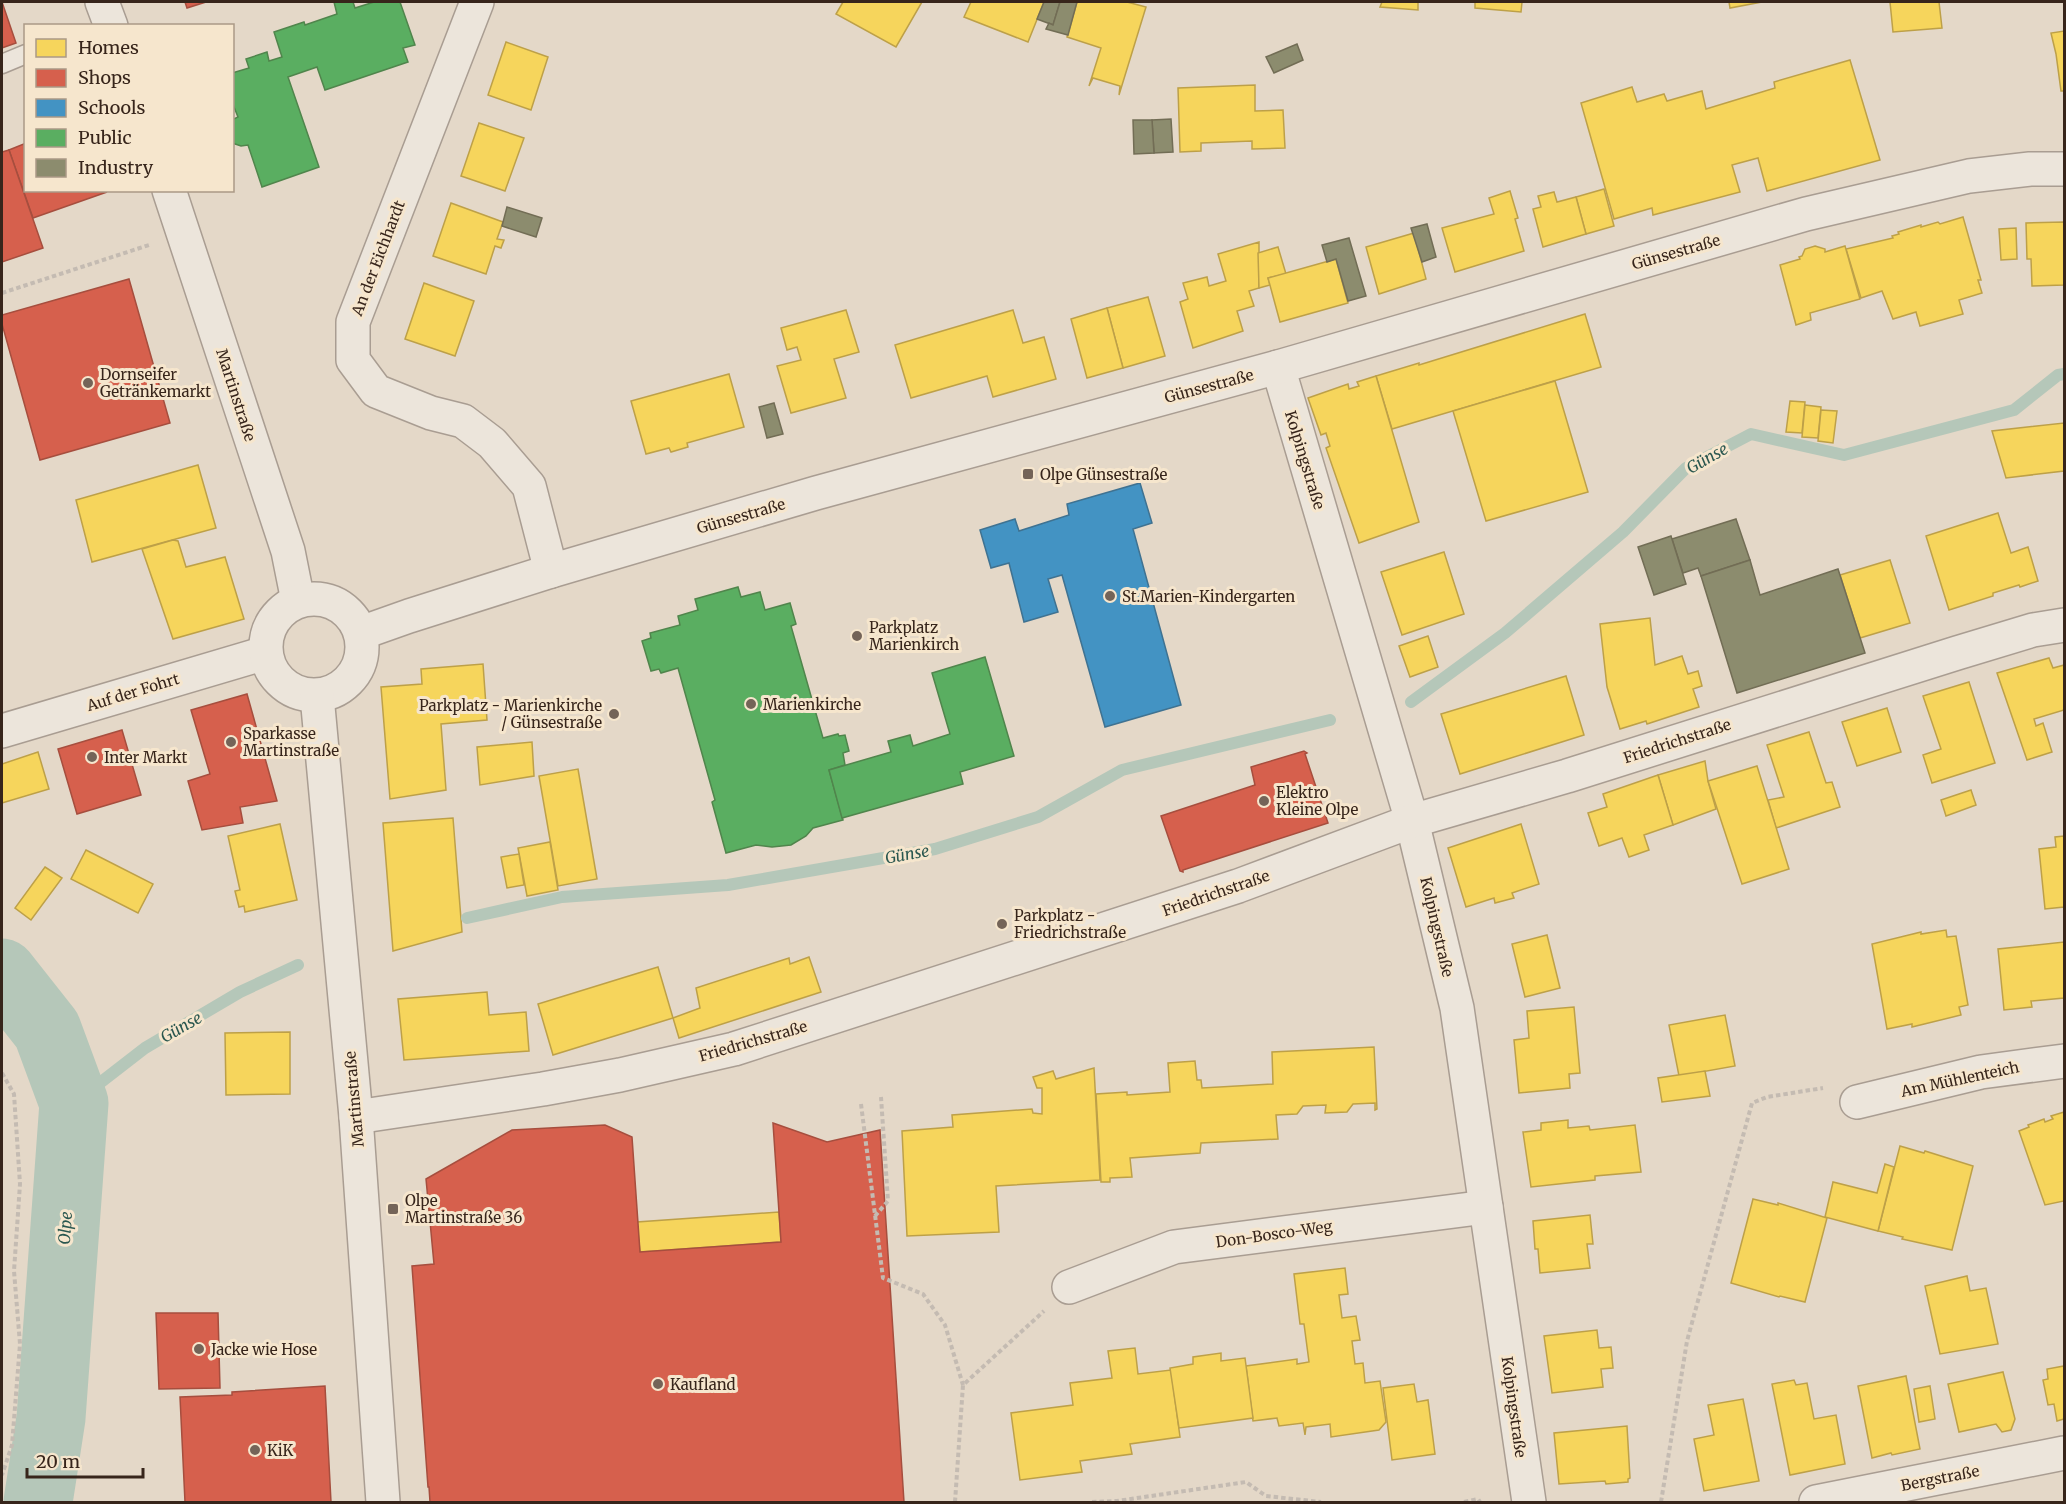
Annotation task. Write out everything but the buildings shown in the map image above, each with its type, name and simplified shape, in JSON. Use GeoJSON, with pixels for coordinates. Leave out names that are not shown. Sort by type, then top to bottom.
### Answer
{"type":"FeatureCollection","features":[{"type":"Feature","properties":{"kind":"street","name":"An der Eichhardt"},"geometry":{"type":"LineString","coordinates":[[477,2],[353,322],[352,360],[376,391],[430,412],[463,420],[492,443],[529,486],[551,571]]}},
{"type":"Feature","properties":{"kind":"street","name":"Günsestraße"},"geometry":{"type":"LineString","coordinates":[[361,633],[551,571],[816,494],[1278,368],[1806,214],[1969,176],[2030,169],[2064,169]]}},
{"type":"Feature","properties":{"kind":"street","name":"Martinstraße"},"geometry":{"type":"LineString","coordinates":[[170,192],[288,551],[298,601]]}},
{"type":"Feature","properties":{"kind":"street","name":"Kolpingstraße"},"geometry":{"type":"LineString","coordinates":[[1278,368],[1412,821],[1457,1008],[1529,1503]]}},
{"type":"Feature","properties":{"kind":"street"},"geometry":{"type":"LineString","coordinates":[[311,598],[336,603],[356,621],[361,633],[360,662],[354,675],[344,685],[331,692],[317,696],[289,689],[277,679],[269,667],[265,653],[269,627],[286,607],[298,601],[311,598]]}},
{"type":"Feature","properties":{"kind":"street","name":"Friedrichstraße"},"geometry":{"type":"LineString","coordinates":[[356,1117],[543,1089],[620,1075],[734,1049],[1238,886],[1412,821],[1567,776],[1967,649],[2033,630],[2064,625]]}},
{"type":"Feature","properties":{"kind":"street","name":"Auf der Fohrt"},"geometry":{"type":"LineString","coordinates":[[2,731],[265,653]]}},
{"type":"Feature","properties":{"kind":"street","name":"Martinstraße"},"geometry":{"type":"LineString","coordinates":[[317,696],[356,1117],[383,1503]]}},
{"type":"Feature","properties":{"kind":"street","name":"Am Mühlenteich"},"geometry":{"type":"LineString","coordinates":[[1857,1101],[1981,1072],[2064,1061]]}},
{"type":"Feature","properties":{"kind":"street","name":"Don-Bosco-Weg"},"geometry":{"type":"LineString","coordinates":[[1069,1287],[1174,1247],[1486,1207]]}},
{"type":"Feature","properties":{"kind":"street","name":"Bergstraße"},"geometry":{"type":"LineString","coordinates":[[1816,1503],[2064,1453]]}},
{"type":"Feature","properties":{"kind":"lane"},"geometry":{"type":"LineString","coordinates":[[2,64],[24,55]]}},
{"type":"Feature","properties":{"kind":"path"},"geometry":{"type":"LineString","coordinates":[[2,293],[138,248]]}},
{"type":"Feature","properties":{"kind":"path"},"geometry":{"type":"LineString","coordinates":[[2,1074],[14,1094],[20,1184],[14,1272],[20,1344],[12,1445],[2,1475]]}},
{"type":"Feature","properties":{"kind":"path"},"geometry":{"type":"LineString","coordinates":[[1661,1503],[1687,1341],[1752,1103],[1767,1097],[1824,1088],[1857,1101]]}},
{"type":"Feature","properties":{"kind":"path"},"geometry":{"type":"LineString","coordinates":[[875,1216],[888,1201],[882,1097]]}},
{"type":"Feature","properties":{"kind":"path"},"geometry":{"type":"LineString","coordinates":[[861,1104],[884,1278],[923,1294],[945,1325],[963,1385],[955,1503]]}},
{"type":"Feature","properties":{"kind":"path"},"geometry":{"type":"LineString","coordinates":[[963,1385],[1069,1287]]}},
{"type":"Feature","properties":{"kind":"path"},"geometry":{"type":"LineString","coordinates":[[1092,1503],[1118,1502],[1246,1482],[1266,1496],[1321,1503]]}},
{"type":"Feature","properties":{"kind":"path"},"geometry":{"type":"LineString","coordinates":[[1464,1503],[1478,1499],[1480,1503]]}},
{"type":"Feature","properties":{"kind":"waterway","name":"Günse"},"geometry":{"type":"LineString","coordinates":[[1411,702],[1505,633],[1623,532],[1686,468],[1751,434],[1844,455],[2014,410],[2058,375],[2064,374]]}},
{"type":"Feature","properties":{"kind":"waterway","name":"Günse"},"geometry":{"type":"LineString","coordinates":[[467,918],[562,897],[728,885],[935,849],[1038,817],[1122,770],[1330,720]]}},
{"type":"Feature","properties":{"kind":"waterway","name":"Günse"},"geometry":{"type":"LineString","coordinates":[[74,1103],[145,1048],[240,992],[298,965]]}},
{"type":"Feature","properties":{"kind":"waterway","name":"Olpe"},"geometry":{"type":"LineString","coordinates":[[2,973],[47,1030],[74,1103],[51,1418],[38,1502]]}},
{"type":"Feature","properties":{"kind":"place","name":"Dornseifer Getränkemarkt"},"geometry":{"type":"Point","coordinates":[88,383]}},
{"type":"Feature","properties":{"kind":"place","name":"Olpe Günsestraße"},"geometry":{"type":"Point","coordinates":[1028,474]}},
{"type":"Feature","properties":{"kind":"place","name":"St.Marien-Kindergarten"},"geometry":{"type":"Point","coordinates":[1110,596]}},
{"type":"Feature","properties":{"kind":"place","name":"Parkplatz Marienkirch"},"geometry":{"type":"Point","coordinates":[857,636]}},
{"type":"Feature","properties":{"kind":"place","name":"Marienkirche"},"geometry":{"type":"Point","coordinates":[751,704]}},
{"type":"Feature","properties":{"kind":"place","name":"Parkplatz - Marienkirche / Günsestraße"},"geometry":{"type":"Point","coordinates":[614,714]}},
{"type":"Feature","properties":{"kind":"place","name":"Sparkasse Martinstraße"},"geometry":{"type":"Point","coordinates":[231,742]}},
{"type":"Feature","properties":{"kind":"place","name":"Inter Markt"},"geometry":{"type":"Point","coordinates":[92,757]}},
{"type":"Feature","properties":{"kind":"place","name":"Elektro Kleine Olpe"},"geometry":{"type":"Point","coordinates":[1264,801]}},
{"type":"Feature","properties":{"kind":"place","name":"Parkplatz - Friedrichstraße"},"geometry":{"type":"Point","coordinates":[1002,924]}},
{"type":"Feature","properties":{"kind":"place","name":"Olpe Martinstraße 36"},"geometry":{"type":"Point","coordinates":[393,1209]}},
{"type":"Feature","properties":{"kind":"place","name":"Jacke wie Hose"},"geometry":{"type":"Point","coordinates":[199,1349]}},
{"type":"Feature","properties":{"kind":"place","name":"Kaufland"},"geometry":{"type":"Point","coordinates":[658,1384]}},
{"type":"Feature","properties":{"kind":"place","name":"KiK"},"geometry":{"type":"Point","coordinates":[255,1450]}}]}
